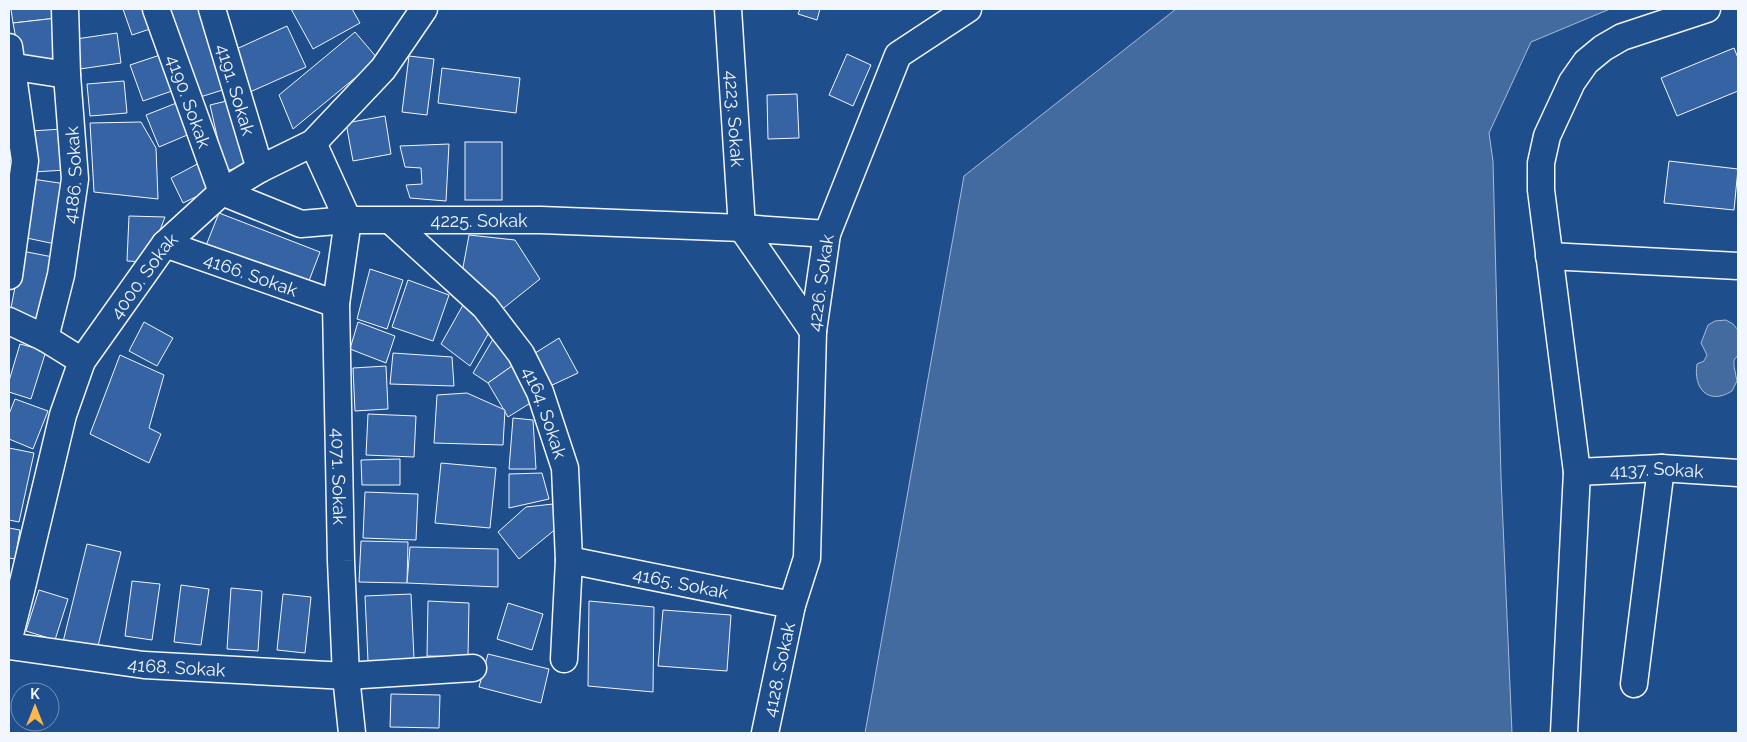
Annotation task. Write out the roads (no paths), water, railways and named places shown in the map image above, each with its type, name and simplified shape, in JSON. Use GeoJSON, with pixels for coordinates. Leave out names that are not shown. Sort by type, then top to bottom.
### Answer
{"type":"FeatureCollection","features":[{"type":"Feature","properties":{"kind":"street","name":"4186. Sokak"},"geometry":{"type":"LineString","coordinates":[[45,338],[61,275],[75,179],[67,75],[65,9]]}},
{"type":"Feature","properties":{"kind":"street","name":"4190. Sokak"},"geometry":{"type":"LineString","coordinates":[[156,9],[222,192]]}},
{"type":"Feature","properties":{"kind":"street","name":"4191. Sokak"},"geometry":{"type":"LineString","coordinates":[[212,9],[260,169]]}},
{"type":"Feature","properties":{"kind":"street","name":"4000. Sokak"},"geometry":{"type":"LineString","coordinates":[[9,638],[15,586],[63,415],[82,361],[165,244],[222,192],[260,169],[313,143],[383,69],[424,9]]}},
{"type":"Feature","properties":{"kind":"street","name":"4223. Sokak"},"geometry":{"type":"LineString","coordinates":[[728,9],[742,228]]}},
{"type":"Feature","properties":{"kind":"street","name":"4226. Sokak"},"geometry":{"type":"LineString","coordinates":[[792,605],[807,558],[813,331],[827,234],[898,55],[968,9]]}},
{"type":"Feature","properties":{"kind":"street"},"geometry":{"type":"LineString","coordinates":[[1564,733],[1577,472],[1540,190],[1547,136],[1572,82],[1586,62],[1603,48],[1622,37],[1707,9]]}},
{"type":"Feature","properties":{"kind":"street"},"geometry":{"type":"LineString","coordinates":[[9,271],[25,160],[10,60],[67,75]]}},
{"type":"Feature","properties":{"kind":"street"},"geometry":{"type":"LineString","coordinates":[[313,143],[348,220]]}},
{"type":"Feature","properties":{"kind":"street","name":"4225. Sokak"},"geometry":{"type":"LineString","coordinates":[[222,192],[301,224],[348,220],[541,220],[742,228],[827,234]]}},
{"type":"Feature","properties":{"kind":"street","name":"4071. Sokak"},"geometry":{"type":"LineString","coordinates":[[348,220],[336,304],[346,676],[352,733]]}},
{"type":"Feature","properties":{"kind":"street","name":"4164. Sokak"},"geometry":{"type":"LineString","coordinates":[[391,221],[485,307],[521,354],[540,392],[565,468],[569,560],[564,659]]}},
{"type":"Feature","properties":{"kind":"street"},"geometry":{"type":"LineString","coordinates":[[742,228],[813,331]]}},
{"type":"Feature","properties":{"kind":"street","name":"4166. Sokak"},"geometry":{"type":"LineString","coordinates":[[165,244],[336,304]]}},
{"type":"Feature","properties":{"kind":"street"},"geometry":{"type":"LineString","coordinates":[[1549,256],[1738,266]]}},
{"type":"Feature","properties":{"kind":"street"},"geometry":{"type":"LineString","coordinates":[[9,321],[45,338],[82,361]]}},
{"type":"Feature","properties":{"kind":"street"},"geometry":{"type":"LineString","coordinates":[[1634,684],[1661,468]]}},
{"type":"Feature","properties":{"kind":"street","name":"4137. Sokak"},"geometry":{"type":"LineString","coordinates":[[1577,472],[1661,468],[1738,472]]}},
{"type":"Feature","properties":{"kind":"street","name":"4165. Sokak"},"geometry":{"type":"LineString","coordinates":[[569,560],[792,605]]}},
{"type":"Feature","properties":{"kind":"street","name":"4128. Sokak"},"geometry":{"type":"LineString","coordinates":[[765,733],[792,605]]}},
{"type":"Feature","properties":{"kind":"street","name":"4168. Sokak"},"geometry":{"type":"LineString","coordinates":[[9,646],[144,665],[346,676],[473,668]]}},
{"type":"Feature","properties":{"kind":"water"},"geometry":{"type":"Polygon","coordinates":[[[1176,9],[1610,9],[1531,42],[1489,133],[1493,161],[1501,477],[1512,733],[865,733],[964,176],[1176,9]]]}},
{"type":"Feature","properties":{"kind":"water"},"geometry":{"type":"Polygon","coordinates":[[[1726,320],[1738,330],[1738,355],[1734,360],[1737,381],[1732,391],[1723,395],[1709,395],[1700,387],[1697,380],[1697,364],[1704,361],[1707,355],[1701,343],[1708,325],[1715,321],[1726,320]]]}}]}
